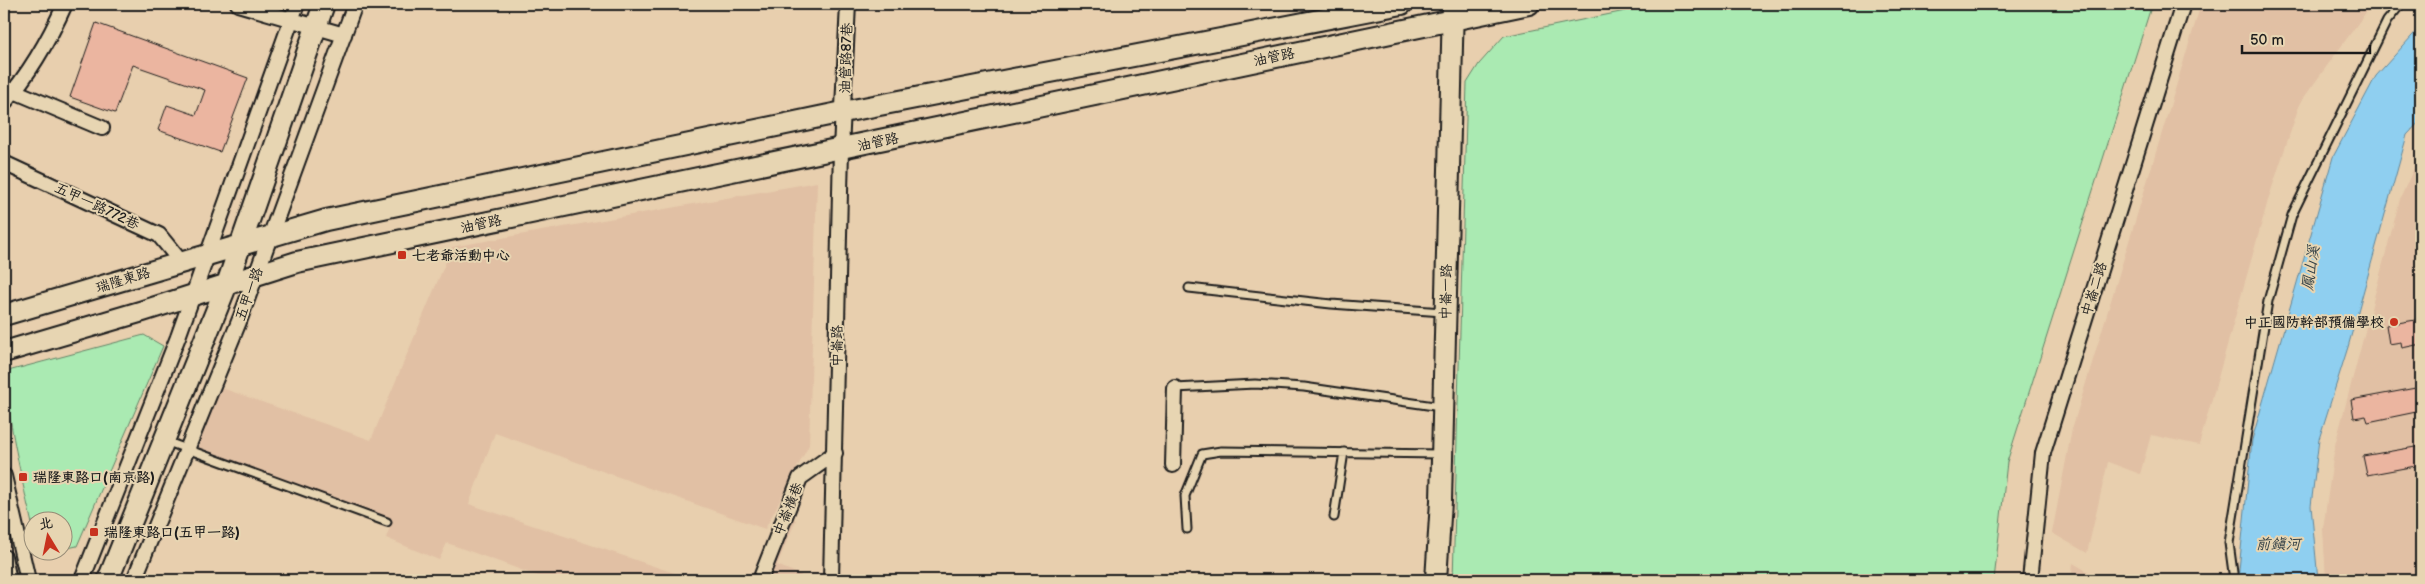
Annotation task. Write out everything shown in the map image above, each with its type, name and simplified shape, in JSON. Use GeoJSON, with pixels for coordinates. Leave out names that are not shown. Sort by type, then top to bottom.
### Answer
{"type":"FeatureCollection","features":[{"type":"Feature","properties":{"kind":"street"},"geometry":{"type":"LineString","coordinates":[[4,103],[52,33],[65,4]]}},
{"type":"Feature","properties":{"kind":"street"},"geometry":{"type":"LineString","coordinates":[[238,4],[344,35]]}},
{"type":"Feature","properties":{"kind":"street"},"geometry":{"type":"LineString","coordinates":[[82,580],[178,337],[297,4]]}},
{"type":"Feature","properties":{"kind":"street","name":"五甲一路"},"geometry":{"type":"LineString","coordinates":[[108,580],[228,284],[324,4]]}},
{"type":"Feature","properties":{"kind":"street","name":"五甲一路"},"geometry":{"type":"LineString","coordinates":[[134,580],[272,235],[355,4]]}},
{"type":"Feature","properties":{"kind":"street","name":"油管路87巷"},"geometry":{"type":"LineString","coordinates":[[843,112],[848,4]]}},
{"type":"Feature","properties":{"kind":"street","name":"油管路"},"geometry":{"type":"LineString","coordinates":[[241,244],[326,220],[843,112],[1402,4]]}},
{"type":"Feature","properties":{"kind":"street","name":"油管路"},"geometry":{"type":"LineString","coordinates":[[228,284],[257,273],[306,260],[841,149],[1453,12],[1530,4]]}},
{"type":"Feature","properties":{"kind":"street","name":"中崙二路"},"geometry":{"type":"LineString","coordinates":[[2030,580],[2044,453],[2183,4]]}},
{"type":"Feature","properties":{"kind":"street","name":"中崙一路"},"geometry":{"type":"LineString","coordinates":[[1436,580],[1442,454],[1453,12]]}},
{"type":"Feature","properties":{"kind":"street"},"geometry":{"type":"LineString","coordinates":[[14,91],[102,128]]}},
{"type":"Feature","properties":{"kind":"street","name":"中崙路"},"geometry":{"type":"LineString","coordinates":[[831,580],[843,112]]}},
{"type":"Feature","properties":{"kind":"street","name":"五甲一路772巷"},"geometry":{"type":"LineString","coordinates":[[4,163],[159,235],[181,262]]}},
{"type":"Feature","properties":{"kind":"street","name":"瑞隆東路"},"geometry":{"type":"LineString","coordinates":[[4,315],[241,244]]}},
{"type":"Feature","properties":{"kind":"street"},"geometry":{"type":"LineString","coordinates":[[4,352],[228,284]]}},
{"type":"Feature","properties":{"kind":"street"},"geometry":{"type":"LineString","coordinates":[[1173,464],[1175,388]]}},
{"type":"Feature","properties":{"kind":"street","name":"中崙橫巷"},"geometry":{"type":"LineString","coordinates":[[760,580],[800,478],[835,454]]}},
{"type":"Feature","properties":{"kind":"street"},"geometry":{"type":"LineString","coordinates":[[4,476],[28,580]]}},
{"type":"Feature","properties":{"kind":"street"},"geometry":{"type":"LineString","coordinates":[[4,557],[9,580]]}},
{"type":"Feature","properties":{"kind":"lane"},"geometry":{"type":"LineString","coordinates":[[2234,580],[2229,543],[2268,302],[2292,215],[2387,21],[2401,4]]}},
{"type":"Feature","properties":{"kind":"lane"},"geometry":{"type":"LineString","coordinates":[[1189,288],[1331,304],[1446,312]]}},
{"type":"Feature","properties":{"kind":"lane"},"geometry":{"type":"LineString","coordinates":[[1175,388],[1255,384],[1304,387],[1443,408]]}},
{"type":"Feature","properties":{"kind":"lane"},"geometry":{"type":"LineString","coordinates":[[165,441],[386,522]]}},
{"type":"Feature","properties":{"kind":"lane"},"geometry":{"type":"LineString","coordinates":[[1187,529],[1185,496],[1202,454],[1221,451],[1442,454]]}},
{"type":"Feature","properties":{"kind":"lane"},"geometry":{"type":"LineString","coordinates":[[1334,517],[1344,452]]}},
{"type":"Feature","properties":{"kind":"shaded area"},"geometry":{"type":"Polygon","coordinates":[[[2201,4],[2372,4],[2300,103],[2269,197],[2199,445],[2151,435],[2140,474],[2108,462],[2087,553],[2052,533],[2072,429],[2201,4]]]}},
{"type":"Feature","properties":{"kind":"shaded area","name":"中正國防幹部預備學校"},"geometry":{"type":"Polygon","coordinates":[[[2421,152],[2421,580],[2326,580],[2323,529],[2335,445],[2400,199],[2421,152]]]}},
{"type":"Feature","properties":{"kind":"shaded area"},"geometry":{"type":"Polygon","coordinates":[[[817,182],[809,445],[765,529],[495,433],[469,504],[695,580],[549,580],[447,543],[439,560],[386,538],[391,524],[191,454],[216,386],[371,440],[452,247],[817,182]]]}},
{"type":"Feature","properties":{"kind":"shaded area"},"geometry":{"type":"Polygon","coordinates":[[[779,513],[796,520],[777,565],[801,575],[801,580],[753,580],[779,513]]]}},
{"type":"Feature","properties":{"kind":"shaded area"},"geometry":{"type":"Polygon","coordinates":[[[2073,563],[2102,580],[2071,580],[2073,563]]]}},
{"type":"Feature","properties":{"kind":"green space"},"geometry":{"type":"Polygon","coordinates":[[[1659,4],[2152,4],[2007,462],[1994,580],[1453,580],[1467,83],[1479,64],[1504,36],[1659,4]]]}},
{"type":"Feature","properties":{"kind":"green space"},"geometry":{"type":"Polygon","coordinates":[[[144,335],[163,346],[77,546],[72,547],[72,512],[29,512],[10,421],[6,382],[8,371],[144,335]]]}},
{"type":"Feature","properties":{"kind":"water","name":"前鎮河"},"geometry":{"type":"Polygon","coordinates":[[[2421,26],[2421,120],[2407,135],[2348,347],[2319,439],[2311,506],[2318,580],[2238,580],[2252,440],[2333,157],[2376,76],[2421,26]]]}},
{"type":"Feature","properties":{"kind":"building"},"geometry":{"type":"Polygon","coordinates":[[[96,23],[248,78],[220,152],[158,130],[167,105],[196,115],[205,90],[133,65],[115,113],[70,97],[96,23]]]}},
{"type":"Feature","properties":{"kind":"building"},"geometry":{"type":"Polygon","coordinates":[[[2421,319],[2421,344],[2402,348],[2401,342],[2389,344],[2386,325],[2421,319]]]}},
{"type":"Feature","properties":{"kind":"building"},"geometry":{"type":"Polygon","coordinates":[[[2421,387],[2421,411],[2368,422],[2366,416],[2354,418],[2351,400],[2421,387]]]}},
{"type":"Feature","properties":{"kind":"building"},"geometry":{"type":"Polygon","coordinates":[[[2421,446],[2421,465],[2367,475],[2363,456],[2421,446]]]}},
{"type":"Feature","properties":{"kind":"place","name":"七老爺活動中心"},"geometry":{"type":"Point","coordinates":[402,255]}},
{"type":"Feature","properties":{"kind":"place","name":"中正國防幹部預備學校"},"geometry":{"type":"Point","coordinates":[2394,322]}},
{"type":"Feature","properties":{"kind":"place","name":"瑞隆東路口(南京路)"},"geometry":{"type":"Point","coordinates":[23,477]}},
{"type":"Feature","properties":{"kind":"place","name":"瑞隆東路口(五甲一路)"},"geometry":{"type":"Point","coordinates":[94,532]}},
{"type":"Feature","properties":{"kind":"water label","name":"鳳山溪"},"geometry":{"type":"Point","coordinates":[2311,268]}}]}
